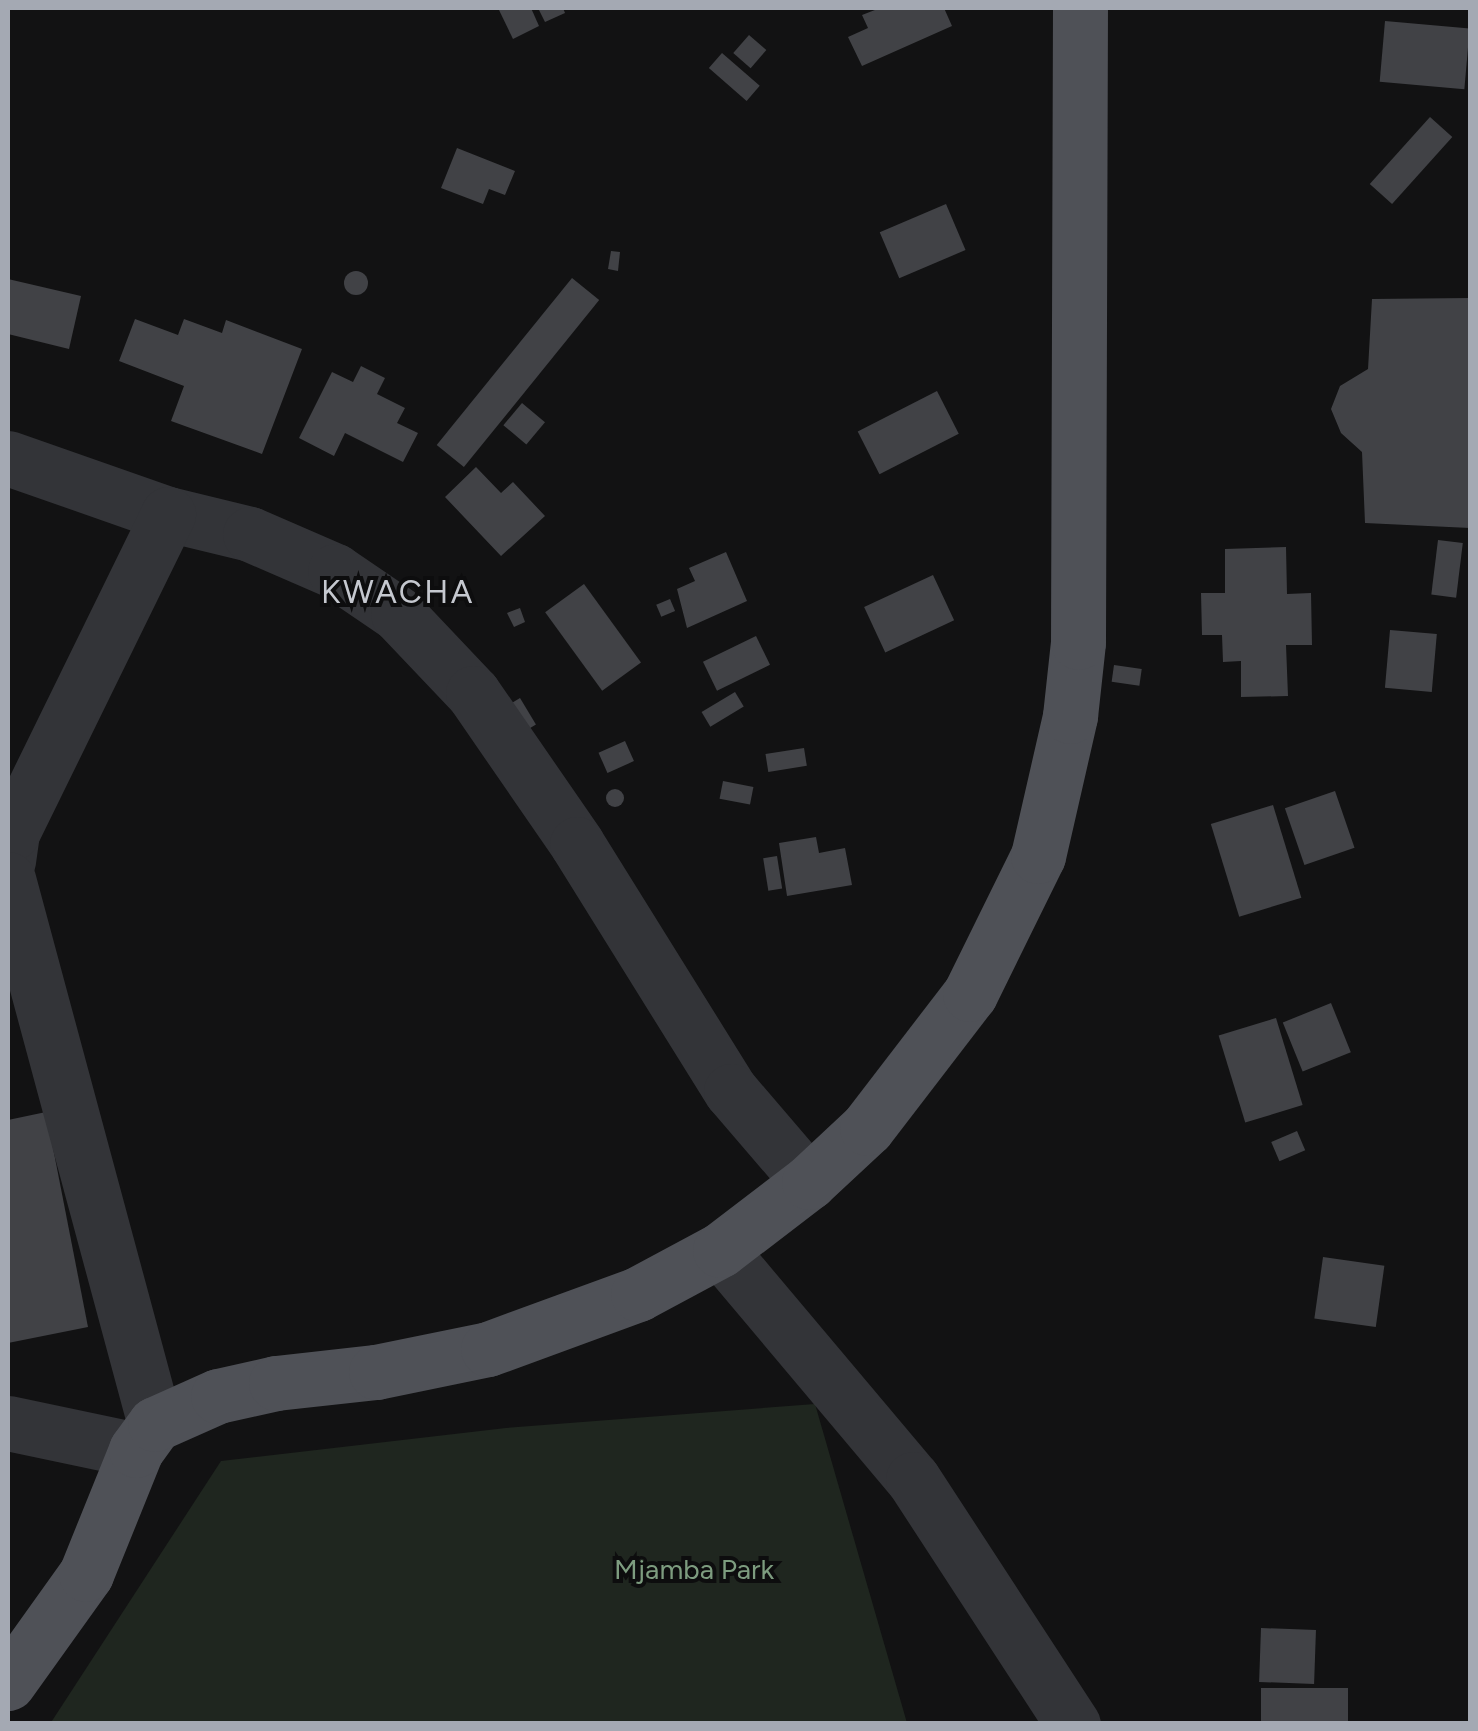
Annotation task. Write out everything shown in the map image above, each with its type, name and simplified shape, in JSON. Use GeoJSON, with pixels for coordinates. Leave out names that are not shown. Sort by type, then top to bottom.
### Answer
{"type":"FeatureCollection","features":[{"type":"Feature","properties":{"kind":"main road"},"geometry":{"type":"LineString","coordinates":[[8,1683],[86,1574],[146,1437],[218,1396],[276,1382],[376,1372],[488,1348],[638,1294],[720,1250],[809,1182],[867,1128],[970,994],[1038,856],[1061,775],[1078,642],[1080,8]]}},
{"type":"Feature","properties":{"kind":"street"},"geometry":{"type":"LineString","coordinates":[[8,458],[168,514],[250,534],[335,571],[423,641],[473,694],[521,759],[730,1091],[809,1182]]}},
{"type":"Feature","properties":{"kind":"street"},"geometry":{"type":"LineString","coordinates":[[8,860],[28,798],[168,514]]}},
{"type":"Feature","properties":{"kind":"street"},"geometry":{"type":"LineString","coordinates":[[8,1424],[146,1437],[38,972],[10,907]]}},
{"type":"Feature","properties":{"kind":"street"},"geometry":{"type":"LineString","coordinates":[[720,1250],[913,1480],[1073,1724]]}},
{"type":"Feature","properties":{"kind":"green space","name":"Mjamba Park"},"geometry":{"type":"Polygon","coordinates":[[[815,1404],[907,1723],[50,1724],[221,1461],[506,1428],[815,1404]]]}},
{"type":"Feature","properties":{"kind":"building"},"geometry":{"type":"Polygon","coordinates":[[[531,8],[539,26],[513,39],[499,10],[531,8]]]}},
{"type":"Feature","properties":{"kind":"building"},"geometry":{"type":"Polygon","coordinates":[[[538,8],[563,8],[565,13],[545,22],[538,8]]]}},
{"type":"Feature","properties":{"kind":"building"},"geometry":{"type":"Polygon","coordinates":[[[880,8],[944,8],[952,26],[862,66],[848,37],[868,28],[862,15],[880,8]]]}},
{"type":"Feature","properties":{"kind":"building"},"geometry":{"type":"Polygon","coordinates":[[[1385,21],[1470,28],[1464,89],[1380,82],[1385,21]]]}},
{"type":"Feature","properties":{"kind":"building"},"geometry":{"type":"Polygon","coordinates":[[[749,35],[766,50],[751,68],[733,53],[749,35]]]}},
{"type":"Feature","properties":{"kind":"building"},"geometry":{"type":"Polygon","coordinates":[[[722,53],[760,86],[747,101],[709,68],[722,53]]]}},
{"type":"Feature","properties":{"kind":"building"},"geometry":{"type":"Polygon","coordinates":[[[1430,117],[1452,137],[1392,204],[1370,184],[1430,117]]]}},
{"type":"Feature","properties":{"kind":"building"},"geometry":{"type":"Polygon","coordinates":[[[457,148],[515,171],[505,195],[489,189],[483,204],[441,188],[457,148]]]}},
{"type":"Feature","properties":{"kind":"building"},"geometry":{"type":"Polygon","coordinates":[[[946,204],[966,250],[899,278],[880,232],[946,204]]]}},
{"type":"Feature","properties":{"kind":"building"},"geometry":{"type":"Polygon","coordinates":[[[611,251],[620,252],[618,271],[608,269],[611,251]]]}},
{"type":"Feature","properties":{"kind":"building"},"geometry":{"type":"Polygon","coordinates":[[[356,271],[368,283],[356,295],[344,283],[356,271]]]}},
{"type":"Feature","properties":{"kind":"building"},"geometry":{"type":"Polygon","coordinates":[[[572,278],[599,300],[464,467],[437,445],[572,278]]]}},
{"type":"Feature","properties":{"kind":"building"},"geometry":{"type":"Polygon","coordinates":[[[8,279],[81,296],[69,349],[8,334],[8,279]]]}},
{"type":"Feature","properties":{"kind":"building"},"geometry":{"type":"Polygon","coordinates":[[[1470,298],[1470,528],[1365,523],[1362,452],[1341,433],[1331,409],[1340,386],[1368,369],[1372,299],[1470,298]]]}},
{"type":"Feature","properties":{"kind":"building"},"geometry":{"type":"Polygon","coordinates":[[[135,319],[178,335],[184,319],[222,333],[226,320],[302,349],[262,454],[171,421],[184,386],[119,361],[135,319]]]}},
{"type":"Feature","properties":{"kind":"building"},"geometry":{"type":"Polygon","coordinates":[[[361,366],[385,378],[377,394],[405,408],[397,423],[418,433],[403,462],[345,433],[334,456],[299,438],[332,372],[353,382],[361,366]]]}},
{"type":"Feature","properties":{"kind":"building"},"geometry":{"type":"Polygon","coordinates":[[[937,391],[959,434],[879,474],[858,431],[937,391]]]}},
{"type":"Feature","properties":{"kind":"building"},"geometry":{"type":"Polygon","coordinates":[[[522,403],[545,422],[526,444],[503,425],[522,403]]]}},
{"type":"Feature","properties":{"kind":"building"},"geometry":{"type":"Polygon","coordinates":[[[476,467],[501,493],[513,482],[545,516],[501,556],[445,497],[476,467]]]}},
{"type":"Feature","properties":{"kind":"building"},"geometry":{"type":"Polygon","coordinates":[[[1438,540],[1463,543],[1456,598],[1431,595],[1438,540]]]}},
{"type":"Feature","properties":{"kind":"building"},"geometry":{"type":"Polygon","coordinates":[[[1286,547],[1287,594],[1311,593],[1312,645],[1286,645],[1288,696],[1241,697],[1241,661],[1223,662],[1222,635],[1202,635],[1201,593],[1225,593],[1225,549],[1286,547]]]}},
{"type":"Feature","properties":{"kind":"building"},"geometry":{"type":"Polygon","coordinates":[[[726,552],[747,601],[687,628],[677,589],[695,581],[689,568],[726,552]]]}},
{"type":"Feature","properties":{"kind":"building"},"geometry":{"type":"Polygon","coordinates":[[[933,575],[954,620],[885,652],[864,607],[933,575]]]}},
{"type":"Feature","properties":{"kind":"building"},"geometry":{"type":"Polygon","coordinates":[[[584,584],[641,662],[602,691],[545,612],[584,584]]]}},
{"type":"Feature","properties":{"kind":"building"},"geometry":{"type":"Polygon","coordinates":[[[670,599],[675,611],[661,617],[656,605],[670,599]]]}},
{"type":"Feature","properties":{"kind":"building"},"geometry":{"type":"Polygon","coordinates":[[[520,608],[525,622],[514,627],[507,613],[520,608]]]}},
{"type":"Feature","properties":{"kind":"building"},"geometry":{"type":"Polygon","coordinates":[[[1390,630],[1437,634],[1432,692],[1385,688],[1390,630]]]}},
{"type":"Feature","properties":{"kind":"building"},"geometry":{"type":"Polygon","coordinates":[[[756,636],[770,665],[717,691],[703,662],[756,636]]]}},
{"type":"Feature","properties":{"kind":"building"},"geometry":{"type":"Polygon","coordinates":[[[1114,665],[1142,669],[1139,686],[1112,682],[1114,665]]]}},
{"type":"Feature","properties":{"kind":"building"},"geometry":{"type":"Polygon","coordinates":[[[735,692],[744,707],[710,727],[702,712],[735,692]]]}},
{"type":"Feature","properties":{"kind":"building"},"geometry":{"type":"Polygon","coordinates":[[[520,698],[536,725],[523,732],[507,706],[520,698]]]}},
{"type":"Feature","properties":{"kind":"building"},"geometry":{"type":"Polygon","coordinates":[[[625,741],[634,761],[607,773],[599,753],[625,741]]]}},
{"type":"Feature","properties":{"kind":"building"},"geometry":{"type":"Polygon","coordinates":[[[804,748],[807,766],[768,772],[765,754],[804,748]]]}},
{"type":"Feature","properties":{"kind":"building"},"geometry":{"type":"Polygon","coordinates":[[[723,781],[753,787],[750,805],[720,799],[723,781]]]}},
{"type":"Feature","properties":{"kind":"building"},"geometry":{"type":"Polygon","coordinates":[[[615,789],[622,791],[622,805],[615,807],[608,805],[606,798],[608,791],[615,789]]]}},
{"type":"Feature","properties":{"kind":"building"},"geometry":{"type":"Polygon","coordinates":[[[1335,791],[1355,848],[1304,865],[1285,808],[1335,791]]]}},
{"type":"Feature","properties":{"kind":"building"},"geometry":{"type":"Polygon","coordinates":[[[1273,805],[1301,898],[1239,917],[1211,824],[1273,805]]]}},
{"type":"Feature","properties":{"kind":"building"},"geometry":{"type":"Polygon","coordinates":[[[816,837],[819,853],[845,848],[852,885],[787,896],[779,843],[816,837]]]}},
{"type":"Feature","properties":{"kind":"building"},"geometry":{"type":"Polygon","coordinates":[[[777,856],[782,889],[768,891],[763,858],[777,856]]]}},
{"type":"Feature","properties":{"kind":"building"},"geometry":{"type":"Polygon","coordinates":[[[1331,1003],[1351,1052],[1303,1072],[1283,1022],[1331,1003]]]}},
{"type":"Feature","properties":{"kind":"building"},"geometry":{"type":"Polygon","coordinates":[[[1276,1018],[1303,1105],[1245,1123],[1219,1036],[1276,1018]]]}},
{"type":"Feature","properties":{"kind":"building"},"geometry":{"type":"Polygon","coordinates":[[[46,1112],[88,1327],[8,1343],[8,1120],[46,1112]]]}},
{"type":"Feature","properties":{"kind":"building"},"geometry":{"type":"Polygon","coordinates":[[[1297,1131],[1305,1150],[1279,1161],[1271,1142],[1297,1131]]]}},
{"type":"Feature","properties":{"kind":"building"},"geometry":{"type":"Polygon","coordinates":[[[1323,1257],[1384,1266],[1376,1327],[1314,1318],[1323,1257]]]}},
{"type":"Feature","properties":{"kind":"building"},"geometry":{"type":"Polygon","coordinates":[[[1261,1628],[1316,1630],[1314,1684],[1259,1682],[1261,1628]]]}},
{"type":"Feature","properties":{"kind":"building"},"geometry":{"type":"Polygon","coordinates":[[[1261,1688],[1348,1688],[1348,1724],[1261,1724],[1261,1688]]]}},
{"type":"Feature","properties":{"kind":"district","name":"KWACHA"},"geometry":{"type":"Point","coordinates":[398,592]}}]}
